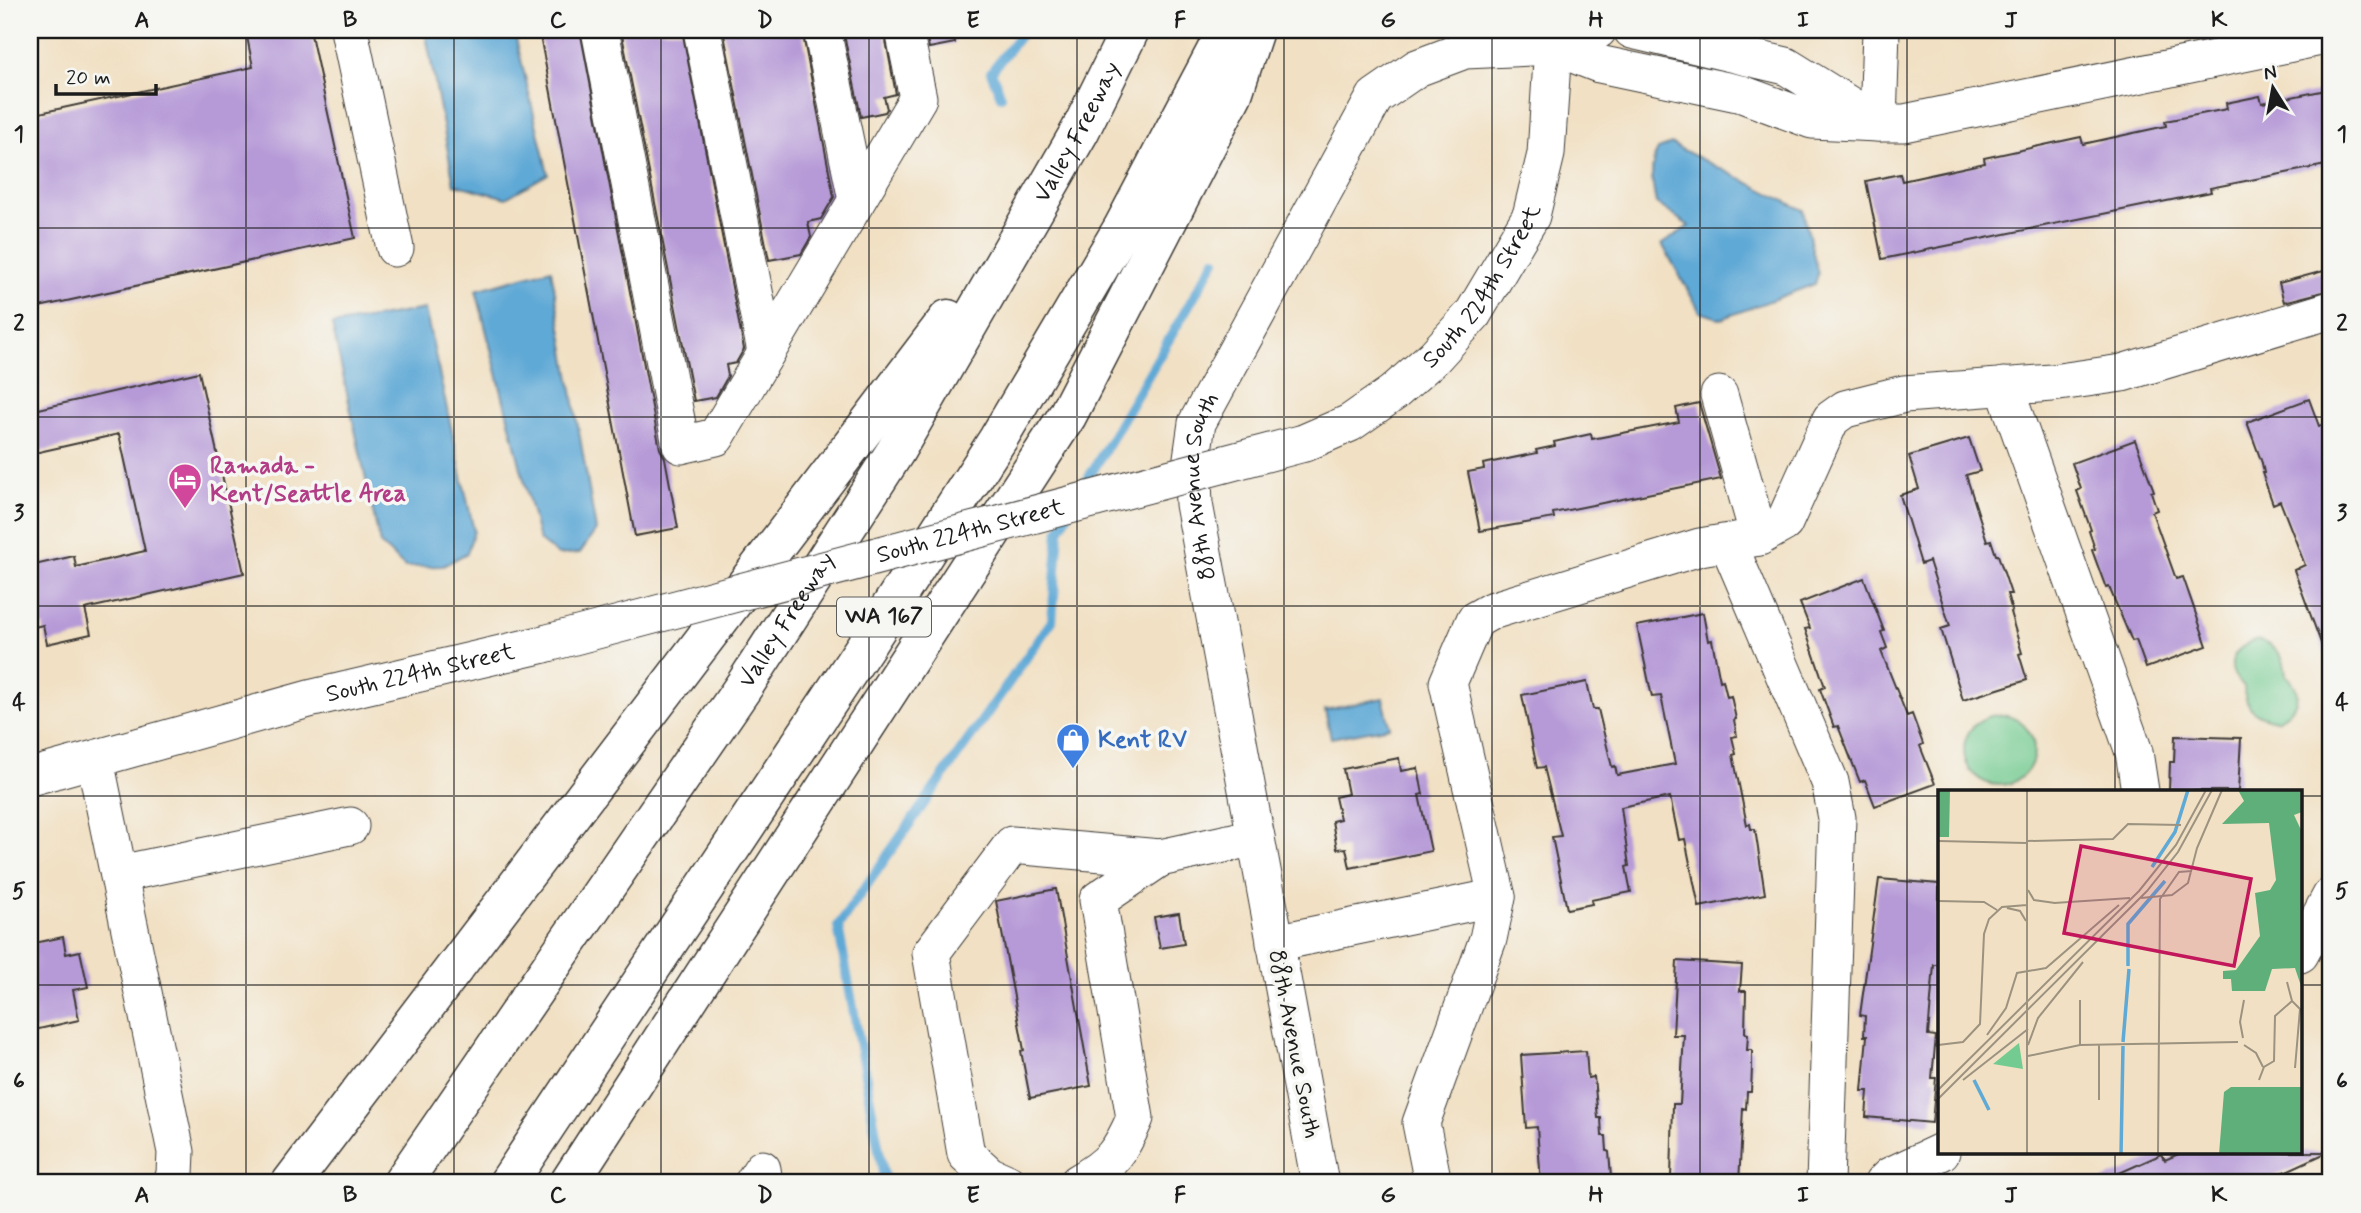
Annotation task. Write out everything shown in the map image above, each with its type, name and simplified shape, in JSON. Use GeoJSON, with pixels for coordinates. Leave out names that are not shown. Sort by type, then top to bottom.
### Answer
{"type":"FeatureCollection","features":[{"type":"Feature","properties":{"kind":"highway","name":"Valley Freeway"},"geometry":{"type":"LineString","coordinates":[[402,1183],[746,683],[895,452],[1080,131],[1130,30]]}},
{"type":"Feature","properties":{"kind":"highway","name":"WA 167"},"geometry":{"type":"LineString","coordinates":[[508,1183],[866,645],[998,439],[1122,229],[1227,30]]}},
{"type":"Feature","properties":{"kind":"highway"},"geometry":{"type":"LineString","coordinates":[[569,1183],[1067,416],[1233,94],[1254,30]]}},
{"type":"Feature","properties":{"kind":"highway"},"geometry":{"type":"LineString","coordinates":[[291,1183],[1041,197]]}},
{"type":"Feature","properties":{"kind":"street"},"geometry":{"type":"LineString","coordinates":[[349,30],[395,248]]}},
{"type":"Feature","properties":{"kind":"street"},"geometry":{"type":"LineString","coordinates":[[600,30],[681,445],[716,437],[918,98],[904,30]]}},
{"type":"Feature","properties":{"kind":"street"},"geometry":{"type":"LineString","coordinates":[[702,30],[766,352]]}},
{"type":"Feature","properties":{"kind":"street"},"geometry":{"type":"LineString","coordinates":[[822,30],[857,200]]}},
{"type":"Feature","properties":{"kind":"street"},"geometry":{"type":"LineString","coordinates":[[1552,38],[1598,30]]}},
{"type":"Feature","properties":{"kind":"street"},"geometry":{"type":"LineString","coordinates":[[1632,30],[1786,65],[1878,122]]}},
{"type":"Feature","properties":{"kind":"street"},"geometry":{"type":"LineString","coordinates":[[1878,122],[1881,30]]}},
{"type":"Feature","properties":{"kind":"street"},"geometry":{"type":"LineString","coordinates":[[1552,38],[1599,64],[1742,94],[1812,120],[1904,123],[2253,40],[2331,35]]}},
{"type":"Feature","properties":{"kind":"street","name":"South 224th Street"},"geometry":{"type":"LineString","coordinates":[[30,776],[309,699],[544,644],[1304,443],[1350,423],[1393,393],[1434,357],[1473,314],[1531,216],[1546,154],[1552,38]]}},
{"type":"Feature","properties":{"kind":"street","name":"88th Avenue South"},"geometry":{"type":"LineString","coordinates":[[1320,1183],[1194,504],[1192,458],[1197,424],[1375,97],[1417,68],[1465,50],[1552,38]]}},
{"type":"Feature","properties":{"kind":"street"},"geometry":{"type":"LineString","coordinates":[[1692,83],[1700,46]]}},
{"type":"Feature","properties":{"kind":"street"},"geometry":{"type":"LineString","coordinates":[[1433,1183],[1421,1123],[1488,939],[1497,897],[1448,683],[1475,620],[1491,611],[1700,547],[1744,540],[1784,523],[1831,419],[1845,409],[1904,394],[2052,383],[2122,373],[2331,310]]}},
{"type":"Feature","properties":{"kind":"street"},"geometry":{"type":"LineString","coordinates":[[2004,386],[2134,752],[2140,790]]}},
{"type":"Feature","properties":{"kind":"street"},"geometry":{"type":"LineString","coordinates":[[1719,395],[1744,540],[1830,782],[1837,818],[1825,1183]]}},
{"type":"Feature","properties":{"kind":"street"},"geometry":{"type":"LineString","coordinates":[[95,760],[176,1152],[172,1183]]}},
{"type":"Feature","properties":{"kind":"street"},"geometry":{"type":"LineString","coordinates":[[119,874],[351,826]]}},
{"type":"Feature","properties":{"kind":"street"},"geometry":{"type":"LineString","coordinates":[[1007,1183],[989,1175],[966,1154],[931,953],[1012,845],[1160,858],[1256,836]]}},
{"type":"Feature","properties":{"kind":"street"},"geometry":{"type":"LineString","coordinates":[[1078,1183],[1103,1169],[1123,1146],[1135,1118],[1098,900],[1160,858]]}},
{"type":"Feature","properties":{"kind":"street"},"geometry":{"type":"LineString","coordinates":[[2302,950],[2331,896]]}},
{"type":"Feature","properties":{"kind":"street"},"geometry":{"type":"LineString","coordinates":[[1275,943],[1497,897]]}},
{"type":"Feature","properties":{"kind":"street"},"geometry":{"type":"LineString","coordinates":[[1883,1183],[1890,1176],[1938,1153]]}},
{"type":"Feature","properties":{"kind":"street"},"geometry":{"type":"LineString","coordinates":[[753,1183],[762,1169],[764,1183]]}},
{"type":"Feature","properties":{"kind":"green space"},"geometry":{"type":"Polygon","coordinates":[[[2257,640],[2269,644],[2278,652],[2284,662],[2286,675],[2292,681],[2297,694],[2289,711],[2276,720],[2252,710],[2246,701],[2244,687],[2233,672],[2236,653],[2248,643],[2257,640]]]}},
{"type":"Feature","properties":{"kind":"green space"},"geometry":{"type":"Polygon","coordinates":[[[1999,715],[2018,721],[2028,731],[2034,750],[2028,769],[2018,779],[1999,785],[1980,779],[1970,769],[1964,750],[1970,731],[1980,721],[1999,715]]]}},
{"type":"Feature","properties":{"kind":"water"},"geometry":{"type":"Polygon","coordinates":[[[425,30],[514,30],[548,174],[506,198],[454,184],[425,30]]]}},
{"type":"Feature","properties":{"kind":"water"},"geometry":{"type":"Polygon","coordinates":[[[1671,144],[1803,210],[1818,274],[1815,284],[1721,319],[1700,312],[1662,244],[1689,226],[1656,203],[1653,162],[1658,149],[1671,144]]]}},
{"type":"Feature","properties":{"kind":"water"},"geometry":{"type":"Polygon","coordinates":[[[551,269],[596,530],[580,553],[558,555],[539,540],[476,290],[551,269]]]}},
{"type":"Feature","properties":{"kind":"water"},"geometry":{"type":"Polygon","coordinates":[[[425,309],[474,531],[467,553],[443,566],[405,567],[380,544],[332,325],[425,309]]]}},
{"type":"Feature","properties":{"kind":"water"},"geometry":{"type":"Polygon","coordinates":[[[1383,698],[1390,727],[1331,738],[1325,710],[1383,698]]]}},
{"type":"Feature","properties":{"kind":"building"},"geometry":{"type":"Polygon","coordinates":[[[279,30],[310,30],[355,238],[30,309],[30,115],[253,67],[247,37],[279,30]]]}},
{"type":"Feature","properties":{"kind":"building"},"geometry":{"type":"Polygon","coordinates":[[[539,30],[580,30],[660,449],[665,458],[678,528],[635,536],[539,30]]]}},
{"type":"Feature","properties":{"kind":"building"},"geometry":{"type":"Polygon","coordinates":[[[621,30],[682,30],[744,349],[736,363],[726,365],[728,376],[716,397],[694,401],[621,30]]]}},
{"type":"Feature","properties":{"kind":"building"},"geometry":{"type":"Polygon","coordinates":[[[723,30],[802,30],[834,197],[821,219],[808,222],[811,237],[801,254],[769,260],[723,30]]]}},
{"type":"Feature","properties":{"kind":"building"},"geometry":{"type":"Polygon","coordinates":[[[843,30],[884,30],[896,94],[884,97],[887,109],[885,112],[861,117],[843,30]]]}},
{"type":"Feature","properties":{"kind":"building"},"geometry":{"type":"Polygon","coordinates":[[[925,30],[954,30],[955,43],[929,48],[925,30]]]}},
{"type":"Feature","properties":{"kind":"building"},"geometry":{"type":"Polygon","coordinates":[[[2331,89],[2331,164],[2210,188],[2211,192],[1882,259],[1866,181],[1900,174],[1902,181],[1985,163],[1984,158],[2081,137],[2083,144],[2166,126],[2165,121],[2227,109],[2226,103],[2260,96],[2262,103],[2331,89]]]}},
{"type":"Feature","properties":{"kind":"building"},"geometry":{"type":"Polygon","coordinates":[[[2331,269],[2331,290],[2284,302],[2279,283],[2331,269]]]}},
{"type":"Feature","properties":{"kind":"building","name":"Ramada - Kent/Seattle Area"},"geometry":{"type":"Polygon","coordinates":[[[199,372],[244,573],[85,609],[91,634],[47,644],[43,625],[30,628],[30,566],[74,556],[76,567],[145,551],[119,434],[30,454],[30,411],[199,372]]]}},
{"type":"Feature","properties":{"kind":"building"},"geometry":{"type":"Polygon","coordinates":[[[2309,399],[2319,426],[2323,425],[2331,448],[2331,661],[2328,662],[2294,570],[2305,565],[2280,501],[2273,504],[2247,422],[2309,399]]]}},
{"type":"Feature","properties":{"kind":"building"},"geometry":{"type":"Polygon","coordinates":[[[1699,403],[1721,479],[1553,513],[1554,518],[1480,531],[1468,472],[1484,469],[1483,464],[1537,453],[1536,450],[1555,446],[1554,442],[1591,434],[1592,439],[1679,422],[1676,408],[1699,403]]]}},
{"type":"Feature","properties":{"kind":"building"},"geometry":{"type":"Polygon","coordinates":[[[1969,438],[1980,471],[1966,475],[1987,541],[1991,540],[1998,555],[2011,594],[2007,594],[2012,611],[2010,612],[2027,680],[1963,700],[1941,629],[1950,626],[1929,561],[1921,564],[1900,495],[1919,489],[1909,456],[1969,438]]]}},
{"type":"Feature","properties":{"kind":"building"},"geometry":{"type":"Polygon","coordinates":[[[2135,440],[2154,491],[2151,492],[2157,510],[2152,512],[2176,579],[2183,577],[2207,646],[2146,668],[2136,640],[2132,641],[2109,587],[2106,588],[2092,550],[2095,549],[2089,531],[2091,530],[2077,491],[2081,489],[2072,463],[2135,440]]]}},
{"type":"Feature","properties":{"kind":"building"},"geometry":{"type":"Polygon","coordinates":[[[1864,578],[1884,631],[1881,632],[1887,648],[1881,651],[1907,716],[1912,714],[1923,744],[1920,746],[1935,784],[1875,806],[1865,780],[1860,782],[1838,726],[1834,727],[1820,689],[1825,687],[1805,629],[1810,628],[1800,603],[1864,578]]]}},
{"type":"Feature","properties":{"kind":"building"},"geometry":{"type":"Polygon","coordinates":[[[1703,613],[1708,641],[1712,640],[1720,681],[1723,680],[1727,697],[1731,696],[1737,736],[1732,737],[1736,754],[1733,755],[1747,825],[1750,824],[1751,829],[1755,829],[1765,894],[1699,907],[1685,839],[1679,840],[1670,797],[1621,807],[1631,892],[1591,900],[1592,904],[1567,909],[1552,837],[1561,836],[1544,767],[1537,768],[1522,695],[1587,682],[1593,709],[1598,709],[1612,767],[1615,766],[1617,775],[1675,764],[1661,696],[1652,697],[1637,626],[1703,613]]]}},
{"type":"Feature","properties":{"kind":"building"},"geometry":{"type":"Polygon","coordinates":[[[2175,736],[2241,738],[2238,790],[2169,790],[2170,762],[2174,762],[2175,736]]]}},
{"type":"Feature","properties":{"kind":"building"},"geometry":{"type":"Polygon","coordinates":[[[1399,758],[1401,771],[1418,768],[1423,794],[1419,795],[1431,851],[1350,868],[1346,848],[1337,849],[1332,821],[1340,819],[1335,797],[1348,794],[1343,769],[1399,758]]]}},
{"type":"Feature","properties":{"kind":"building"},"geometry":{"type":"Polygon","coordinates":[[[1879,879],[1938,884],[1938,965],[1934,965],[1928,1035],[1936,1036],[1932,1123],[1866,1117],[1868,1091],[1862,1091],[1867,1036],[1864,1036],[1865,1016],[1860,1015],[1879,879]]]}},
{"type":"Feature","properties":{"kind":"building"},"geometry":{"type":"Polygon","coordinates":[[[1056,889],[1091,1086],[1030,1098],[1021,1051],[1024,1050],[996,901],[1056,889]]]}},
{"type":"Feature","properties":{"kind":"building"},"geometry":{"type":"Polygon","coordinates":[[[1179,913],[1184,944],[1160,948],[1154,917],[1179,913]]]}},
{"type":"Feature","properties":{"kind":"building"},"geometry":{"type":"Polygon","coordinates":[[[63,937],[66,954],[80,951],[88,987],[73,990],[79,1020],[30,1031],[30,944],[63,937]]]}},
{"type":"Feature","properties":{"kind":"building"},"geometry":{"type":"Polygon","coordinates":[[[1677,961],[1742,965],[1740,991],[1746,991],[1745,1033],[1748,1034],[1747,1050],[1752,1050],[1752,1067],[1751,1092],[1747,1092],[1746,1109],[1743,1108],[1739,1183],[1677,1183],[1677,1179],[1671,1179],[1673,1104],[1680,1104],[1684,1035],[1673,1035],[1677,961]]]}},
{"type":"Feature","properties":{"kind":"building"},"geometry":{"type":"Polygon","coordinates":[[[1586,1051],[1588,1078],[1594,1077],[1598,1118],[1601,1118],[1602,1136],[1606,1136],[1611,1177],[1607,1177],[1608,1183],[1541,1183],[1537,1127],[1526,1128],[1521,1055],[1586,1051]]]}},
{"type":"Feature","properties":{"kind":"building"},"geometry":{"type":"Polygon","coordinates":[[[2328,1152],[2260,1183],[2097,1183],[2162,1154],[2165,1160],[2178,1154],[2328,1152]]]}},
{"type":"Feature","properties":{"kind":"waterway"},"geometry":{"type":"LineString","coordinates":[[1001,96],[991,72],[1024,30]]}},
{"type":"Feature","properties":{"kind":"waterway"},"geometry":{"type":"LineString","coordinates":[[1081,491],[1215,260]]}},
{"type":"Feature","properties":{"kind":"waterway"},"geometry":{"type":"LineString","coordinates":[[885,1183],[838,926],[1052,621],[1059,531],[1067,516]]}},
{"type":"Feature","properties":{"kind":"place","name":"Ramada - Kent/Seattle Area"},"geometry":{"type":"Point","coordinates":[185,510]}},
{"type":"Feature","properties":{"kind":"place","name":"Kent RV"},"geometry":{"type":"Point","coordinates":[1073,770]}}]}
